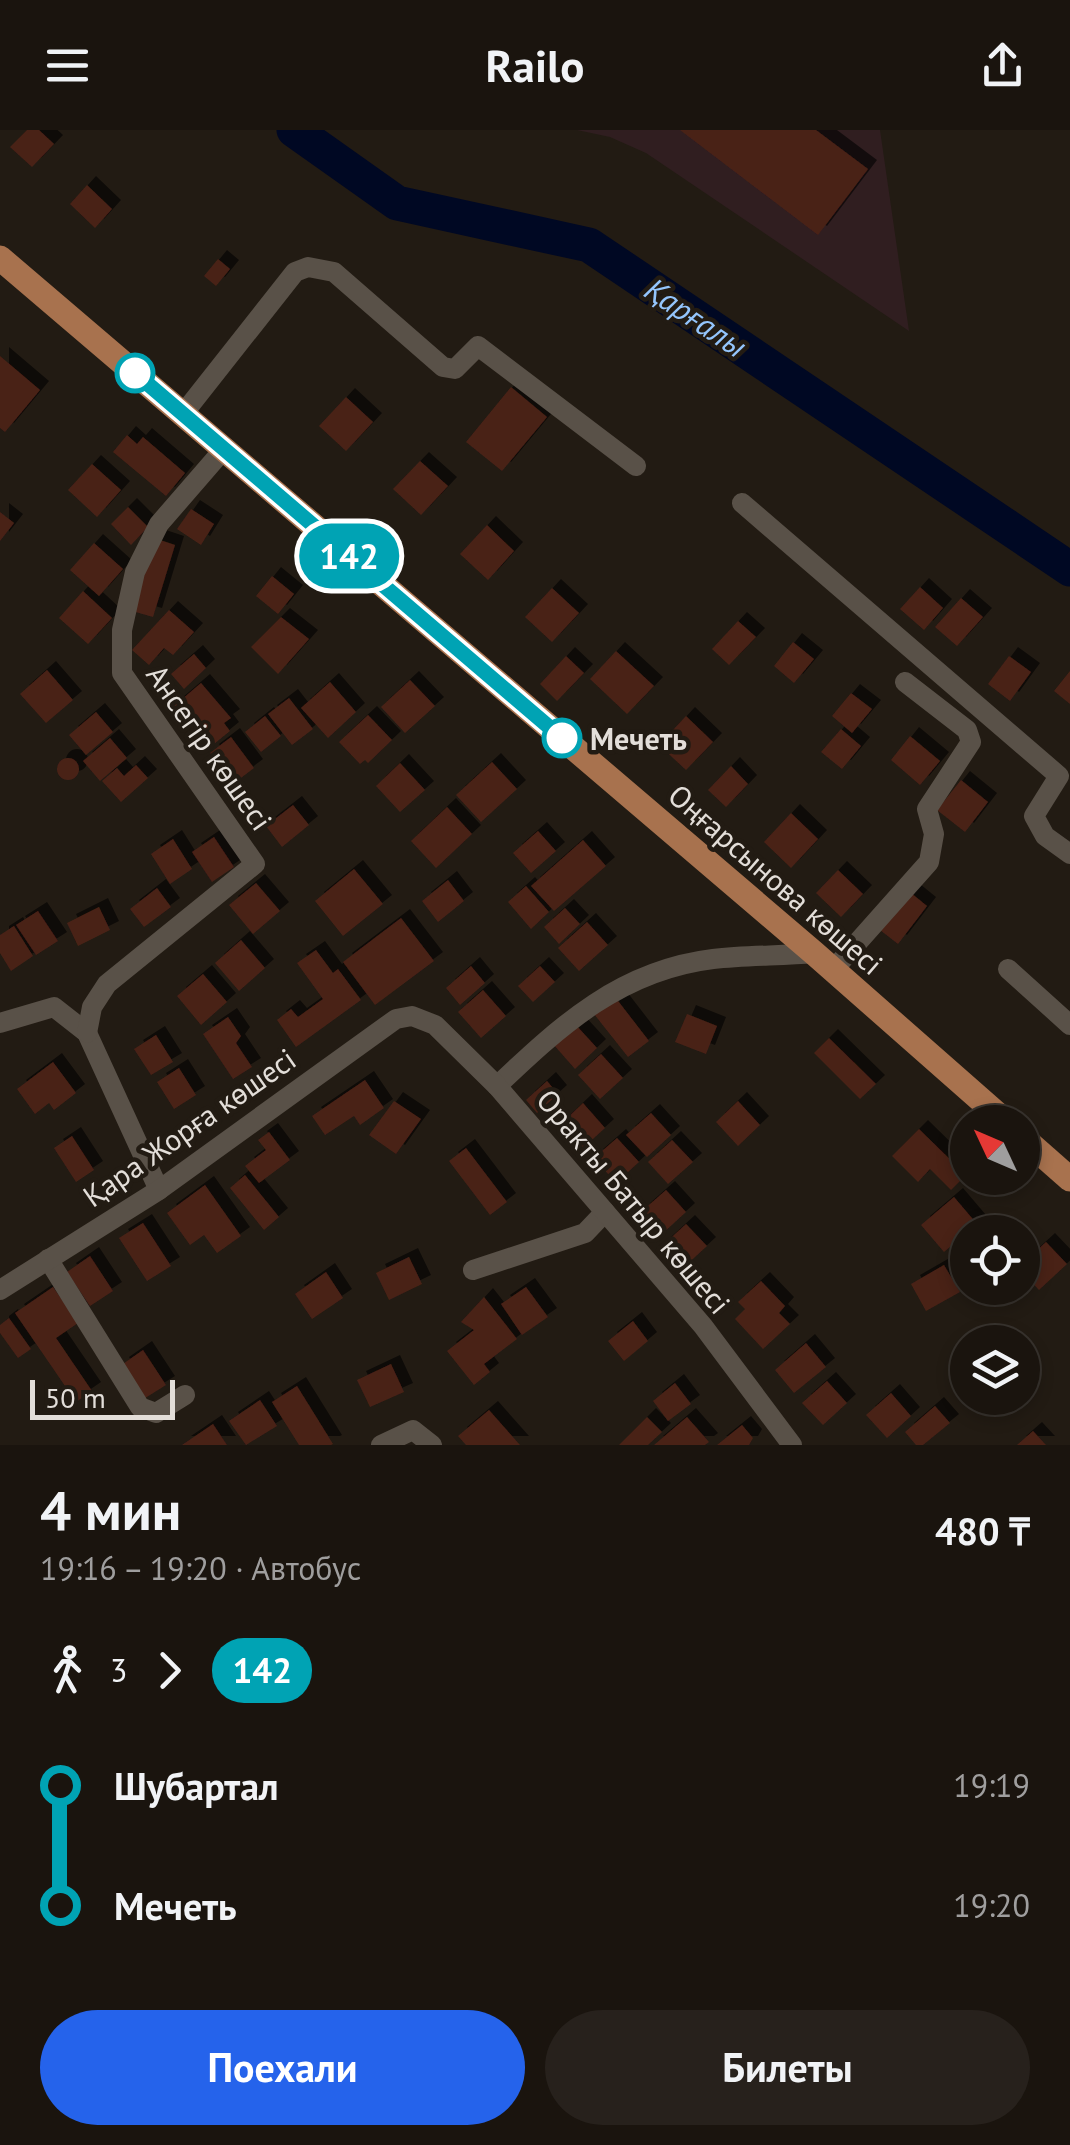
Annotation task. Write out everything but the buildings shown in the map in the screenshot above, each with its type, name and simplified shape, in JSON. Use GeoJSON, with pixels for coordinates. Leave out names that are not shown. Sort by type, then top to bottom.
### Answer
{"type":"FeatureCollection","features":[{"type":"Feature","properties":{"kind":"main road","name":"Оңғарсынова көшесі"},"geometry":{"type":"LineString","coordinates":[[0,258],[987,1105]]}},
{"type":"Feature","properties":{"kind":"main road"},"geometry":{"type":"LineString","coordinates":[[1040,1153],[1070,1179]]}},
{"type":"Feature","properties":{"kind":"street"},"geometry":{"type":"LineString","coordinates":[[182,414],[294,272],[308,266],[334,272],[442,368],[454,369],[478,346],[636,466]]}},
{"type":"Feature","properties":{"kind":"street","name":"Ансегір көшесі"},"geometry":{"type":"LineString","coordinates":[[87,1034],[92,1007],[107,984],[255,864],[122,673],[122,630],[136,572],[158,524],[224,450]]}},
{"type":"Feature","properties":{"kind":"street"},"geometry":{"type":"LineString","coordinates":[[742,503],[1059,776],[1034,816],[1046,836],[1070,854]]}},
{"type":"Feature","properties":{"kind":"street"},"geometry":{"type":"LineString","coordinates":[[497,1086],[569,1018],[638,978],[712,959],[824,962],[929,862],[934,834],[927,810],[971,742],[967,730],[905,682]]}},
{"type":"Feature","properties":{"kind":"street"},"geometry":{"type":"LineString","coordinates":[[1008,969],[1070,1025]]}},
{"type":"Feature","properties":{"kind":"street"},"geometry":{"type":"LineString","coordinates":[[0,1024],[54,1007],[87,1034],[160,1190]]}},
{"type":"Feature","properties":{"kind":"street","name":"Оракты Батыр көшесі"},"geometry":{"type":"LineString","coordinates":[[412,1016],[435,1025],[497,1086],[703,1326],[792,1445]]}},
{"type":"Feature","properties":{"kind":"street","name":"Қара Жорға көшесі"},"geometry":{"type":"LineString","coordinates":[[0,1290],[160,1190],[396,1019],[412,1016]]}},
{"type":"Feature","properties":{"kind":"street"},"geometry":{"type":"LineString","coordinates":[[474,1270],[585,1233],[605,1212]]}},
{"type":"Feature","properties":{"kind":"street"},"geometry":{"type":"LineString","coordinates":[[48,1259],[140,1407],[156,1413],[185,1395]]}},
{"type":"Feature","properties":{"kind":"street"},"geometry":{"type":"LineString","coordinates":[[382,1445],[413,1430],[432,1445]]}},
{"type":"Feature","properties":{"kind":"shaded area"},"geometry":{"type":"Polygon","coordinates":[[[577,130],[880,130],[909,331],[646,153],[610,137],[577,130]]]}},
{"type":"Feature","properties":{"kind":"waterway","name":"Қарғалы"},"geometry":{"type":"LineString","coordinates":[[294,130],[397,203],[589,245],[1070,569]]}},
{"type":"Feature","properties":{"kind":"bus line","name":"142"},"geometry":{"type":"LineString","coordinates":[[135,373],[562,738]]}},
{"type":"Feature","properties":{"kind":"place","name":"Мечеть"},"geometry":{"type":"Point","coordinates":[562,738]}}]}
